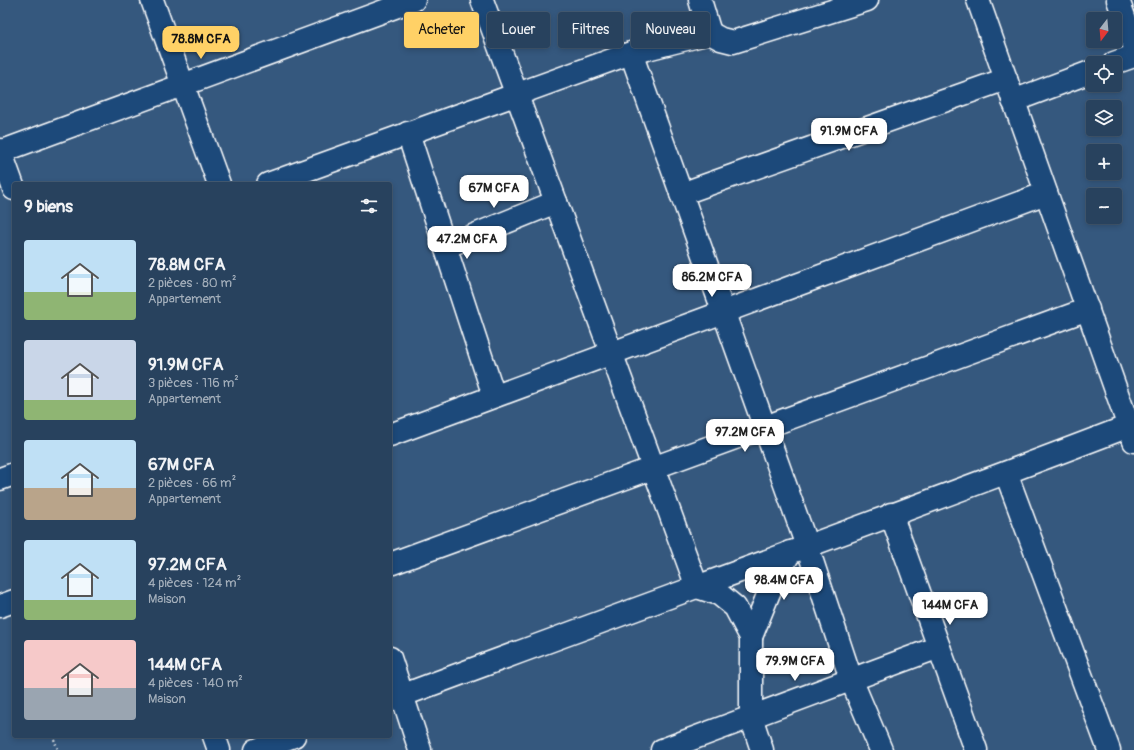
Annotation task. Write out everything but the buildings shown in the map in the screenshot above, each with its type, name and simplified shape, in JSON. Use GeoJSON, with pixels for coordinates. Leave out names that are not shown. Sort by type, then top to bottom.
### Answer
{"type":"FeatureCollection","features":[{"type":"Feature","properties":{"kind":"street"},"geometry":{"type":"LineString","coordinates":[[152,0],[218,182]]}},
{"type":"Feature","properties":{"kind":"street"},"geometry":{"type":"LineString","coordinates":[[12,184],[0,151],[414,0]]}},
{"type":"Feature","properties":{"kind":"street"},"geometry":{"type":"LineString","coordinates":[[482,0],[697,587]]}},
{"type":"Feature","properties":{"kind":"street"},"geometry":{"type":"LineString","coordinates":[[700,0],[704,12]]}},
{"type":"Feature","properties":{"kind":"street"},"geometry":{"type":"LineString","coordinates":[[710,33],[721,39],[733,42],[839,4],[867,0]]}},
{"type":"Feature","properties":{"kind":"street"},"geometry":{"type":"LineString","coordinates":[[396,698],[891,514],[1006,473],[1131,433],[978,0]]}},
{"type":"Feature","properties":{"kind":"street"},"geometry":{"type":"LineString","coordinates":[[1118,0],[1134,45]]}},
{"type":"Feature","properties":{"kind":"street"},"geometry":{"type":"LineString","coordinates":[[281,182],[517,94],[631,53],[651,48]]}},
{"type":"Feature","properties":{"kind":"street"},"geometry":{"type":"LineString","coordinates":[[631,53],[765,427],[799,549],[881,750]]}},
{"type":"Feature","properties":{"kind":"street"},"geometry":{"type":"LineString","coordinates":[[1122,60],[1134,56]]}},
{"type":"Feature","properties":{"kind":"street"},"geometry":{"type":"LineString","coordinates":[[1014,101],[1086,74]]}},
{"type":"Feature","properties":{"kind":"street"},"geometry":{"type":"LineString","coordinates":[[681,194],[1006,79]]}},
{"type":"Feature","properties":{"kind":"street"},"geometry":{"type":"LineString","coordinates":[[408,134],[494,396]]}},
{"type":"Feature","properties":{"kind":"street"},"geometry":{"type":"LineString","coordinates":[[392,434],[1046,193]]}},
{"type":"Feature","properties":{"kind":"street"},"geometry":{"type":"LineString","coordinates":[[445,247],[556,202]]}},
{"type":"Feature","properties":{"kind":"street"},"geometry":{"type":"LineString","coordinates":[[392,563],[1088,309]]}},
{"type":"Feature","properties":{"kind":"street"},"geometry":{"type":"LineString","coordinates":[[1006,473],[1109,750]]}},
{"type":"Feature","properties":{"kind":"street"},"geometry":{"type":"LineString","coordinates":[[0,479],[12,475]]}},
{"type":"Feature","properties":{"kind":"street"},"geometry":{"type":"LineString","coordinates":[[891,514],[976,750]]}},
{"type":"Feature","properties":{"kind":"street"},"geometry":{"type":"LineString","coordinates":[[762,750],[750,717],[752,672],[751,637],[770,590],[799,549]]}},
{"type":"Feature","properties":{"kind":"street"},"geometry":{"type":"LineString","coordinates":[[697,587],[719,594],[735,607],[751,637]]}},
{"type":"Feature","properties":{"kind":"street"},"geometry":{"type":"LineString","coordinates":[[0,606],[12,602]]}},
{"type":"Feature","properties":{"kind":"street"},"geometry":{"type":"LineString","coordinates":[[662,750],[939,647]]}},
{"type":"Feature","properties":{"kind":"street"},"geometry":{"type":"LineString","coordinates":[[392,671],[396,698],[420,750]]}},
{"type":"Feature","properties":{"kind":"street"},"geometry":{"type":"LineString","coordinates":[[215,738],[219,750]]}},
{"type":"Feature","properties":{"kind":"street"},"geometry":{"type":"LineString","coordinates":[[256,750],[289,738]]}},
{"type":"Feature","properties":{"kind":"path"},"geometry":{"type":"LineString","coordinates":[[54,738],[58,750]]}}]}
